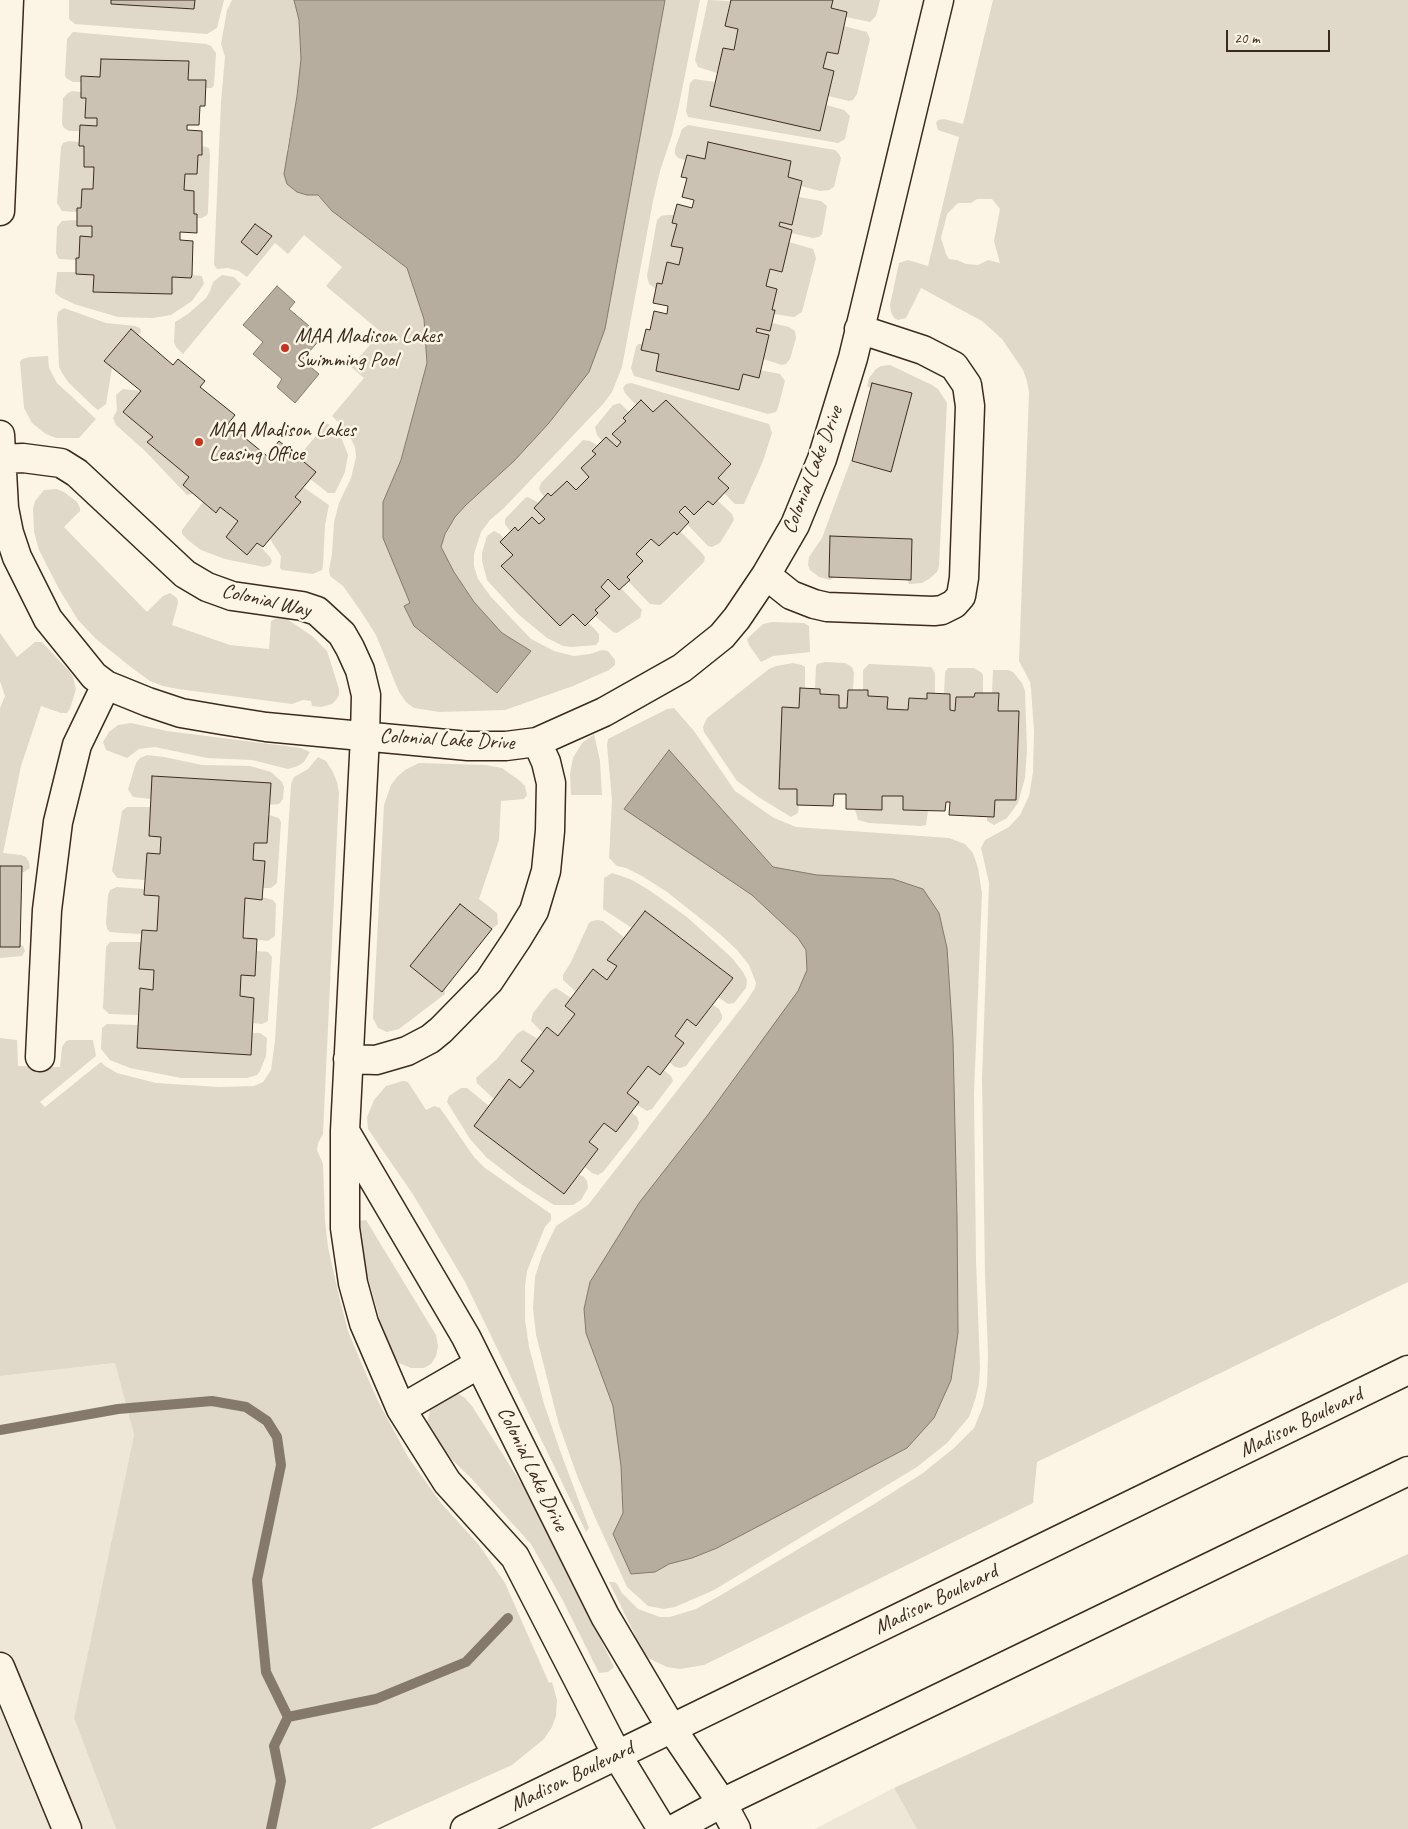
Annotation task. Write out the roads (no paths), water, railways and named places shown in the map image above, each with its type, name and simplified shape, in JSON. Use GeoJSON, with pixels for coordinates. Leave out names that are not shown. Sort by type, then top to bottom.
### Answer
{"type":"FeatureCollection","features":[{"type":"Feature","properties":{"kind":"street"},"geometry":{"type":"LineString","coordinates":[[0,211],[9,0]]}},
{"type":"Feature","properties":{"kind":"street","name":"Colonial Lake Drive"},"geometry":{"type":"LineString","coordinates":[[0,447],[4,508],[9,533],[17,557],[48,619],[94,676],[106,685],[181,713],[266,727],[468,746],[506,746],[537,742],[604,712],[682,668],[722,636],[738,618],[795,525],[822,459],[853,358],[939,0]]}},
{"type":"Feature","properties":{"kind":"street"},"geometry":{"type":"LineString","coordinates":[[766,575],[791,595],[828,607],[934,611],[942,610],[954,604],[963,591],[970,406],[966,385],[954,366],[923,350],[859,329]]}},
{"type":"Feature","properties":{"kind":"street","name":"Colonial Way"},"geometry":{"type":"LineString","coordinates":[[0,447],[23,458],[61,463],[76,473],[185,574],[208,587],[232,596],[302,606],[317,611],[342,634],[360,670],[366,695],[365,736]]}},
{"type":"Feature","properties":{"kind":"street"},"geometry":{"type":"LineString","coordinates":[[40,1057],[48,910],[58,822],[78,745],[106,685]]}},
{"type":"Feature","properties":{"kind":"street","name":"Colonial Lake Drive"},"geometry":{"type":"LineString","coordinates":[[365,736],[345,1131],[345,1228],[353,1283],[364,1323],[401,1409],[446,1482],[515,1557],[617,1755],[662,1829]]}},
{"type":"Feature","properties":{"kind":"street"},"geometry":{"type":"LineString","coordinates":[[348,1059],[376,1060],[408,1051],[441,1030],[489,982],[534,911],[546,871],[550,831],[551,783],[546,762],[537,742]]}},
{"type":"Feature","properties":{"kind":"street","name":"Colonial Lake Drive"},"geometry":{"type":"LineString","coordinates":[[345,1131],[424,1264],[479,1364],[605,1616],[672,1728],[722,1804],[736,1829]]}},
{"type":"Feature","properties":{"kind":"street"},"geometry":{"type":"LineString","coordinates":[[401,1409],[479,1364]]}},
{"type":"Feature","properties":{"kind":"street","name":"Madison Boulevard"},"geometry":{"type":"LineString","coordinates":[[465,1829],[1408,1370]]}},
{"type":"Feature","properties":{"kind":"street"},"geometry":{"type":"LineString","coordinates":[[674,1829],[1408,1471]]}},
{"type":"Feature","properties":{"kind":"street"},"geometry":{"type":"LineString","coordinates":[[0,1667],[67,1829]]}},
{"type":"Feature","properties":{"kind":"waterway"},"geometry":{"type":"LineString","coordinates":[[0,1430],[118,1409],[212,1401],[246,1407],[267,1421],[277,1437],[281,1465],[257,1580],[266,1672],[288,1717]]}},
{"type":"Feature","properties":{"kind":"waterway"},"geometry":{"type":"LineString","coordinates":[[271,1829],[281,1781],[274,1746],[288,1717],[376,1699],[466,1662],[508,1618]]}},
{"type":"Feature","properties":{"kind":"place","name":"MAA Madison Lakes Swimming Pool"},"geometry":{"type":"Point","coordinates":[285,348]}},
{"type":"Feature","properties":{"kind":"place","name":"MAA Madison Lakes Leasing Office"},"geometry":{"type":"Point","coordinates":[199,442]}}]}
